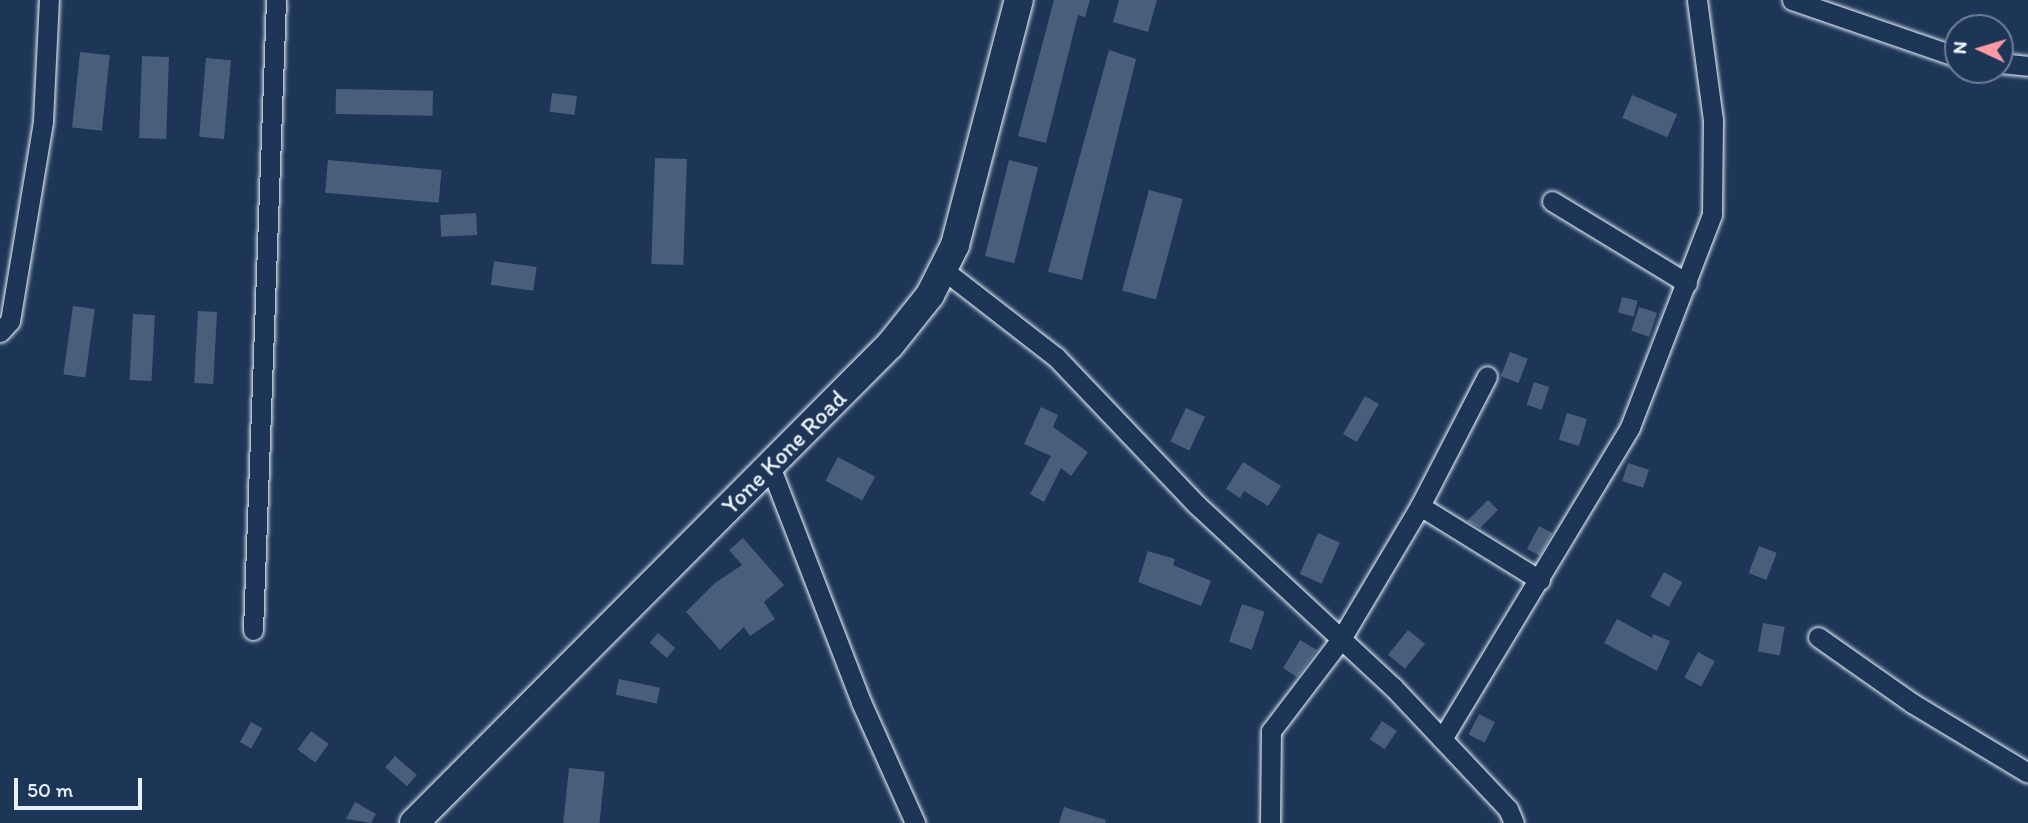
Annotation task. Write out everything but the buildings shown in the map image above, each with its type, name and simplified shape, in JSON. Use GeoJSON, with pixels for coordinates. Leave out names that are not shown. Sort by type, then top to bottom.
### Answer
{"type":"FeatureCollection","features":[{"type":"Feature","properties":{"kind":"street"},"geometry":{"type":"LineString","coordinates":[[0,332],[10,321],[43,121],[49,0]]}},
{"type":"Feature","properties":{"kind":"street"},"geometry":{"type":"LineString","coordinates":[[253,630],[276,0]]}},
{"type":"Feature","properties":{"kind":"street","name":"Yone Kone Road"},"geometry":{"type":"LineString","coordinates":[[414,823],[479,753],[890,345],[945,271],[968,200],[1019,0]]}},
{"type":"Feature","properties":{"kind":"street"},"geometry":{"type":"LineString","coordinates":[[1442,739],[1630,427],[1712,215],[1713,120],[1697,0]]}},
{"type":"Feature","properties":{"kind":"street"},"geometry":{"type":"LineString","coordinates":[[1792,0],[1944,52]]}},
{"type":"Feature","properties":{"kind":"street"},"geometry":{"type":"LineString","coordinates":[[1552,201],[1687,283]]}},
{"type":"Feature","properties":{"kind":"street"},"geometry":{"type":"LineString","coordinates":[[945,271],[1056,357],[1197,505],[1341,639],[1442,739],[1508,809],[1514,823]]}},
{"type":"Feature","properties":{"kind":"street"},"geometry":{"type":"LineString","coordinates":[[1270,823],[1271,731],[1341,639],[1420,506],[1488,376]]}},
{"type":"Feature","properties":{"kind":"street"},"geometry":{"type":"LineString","coordinates":[[771,466],[861,702],[915,823]]}},
{"type":"Feature","properties":{"kind":"street"},"geometry":{"type":"LineString","coordinates":[[1420,506],[1540,580]]}},
{"type":"Feature","properties":{"kind":"street"},"geometry":{"type":"LineString","coordinates":[[1818,637],[1912,703],[2028,773]]}}]}
